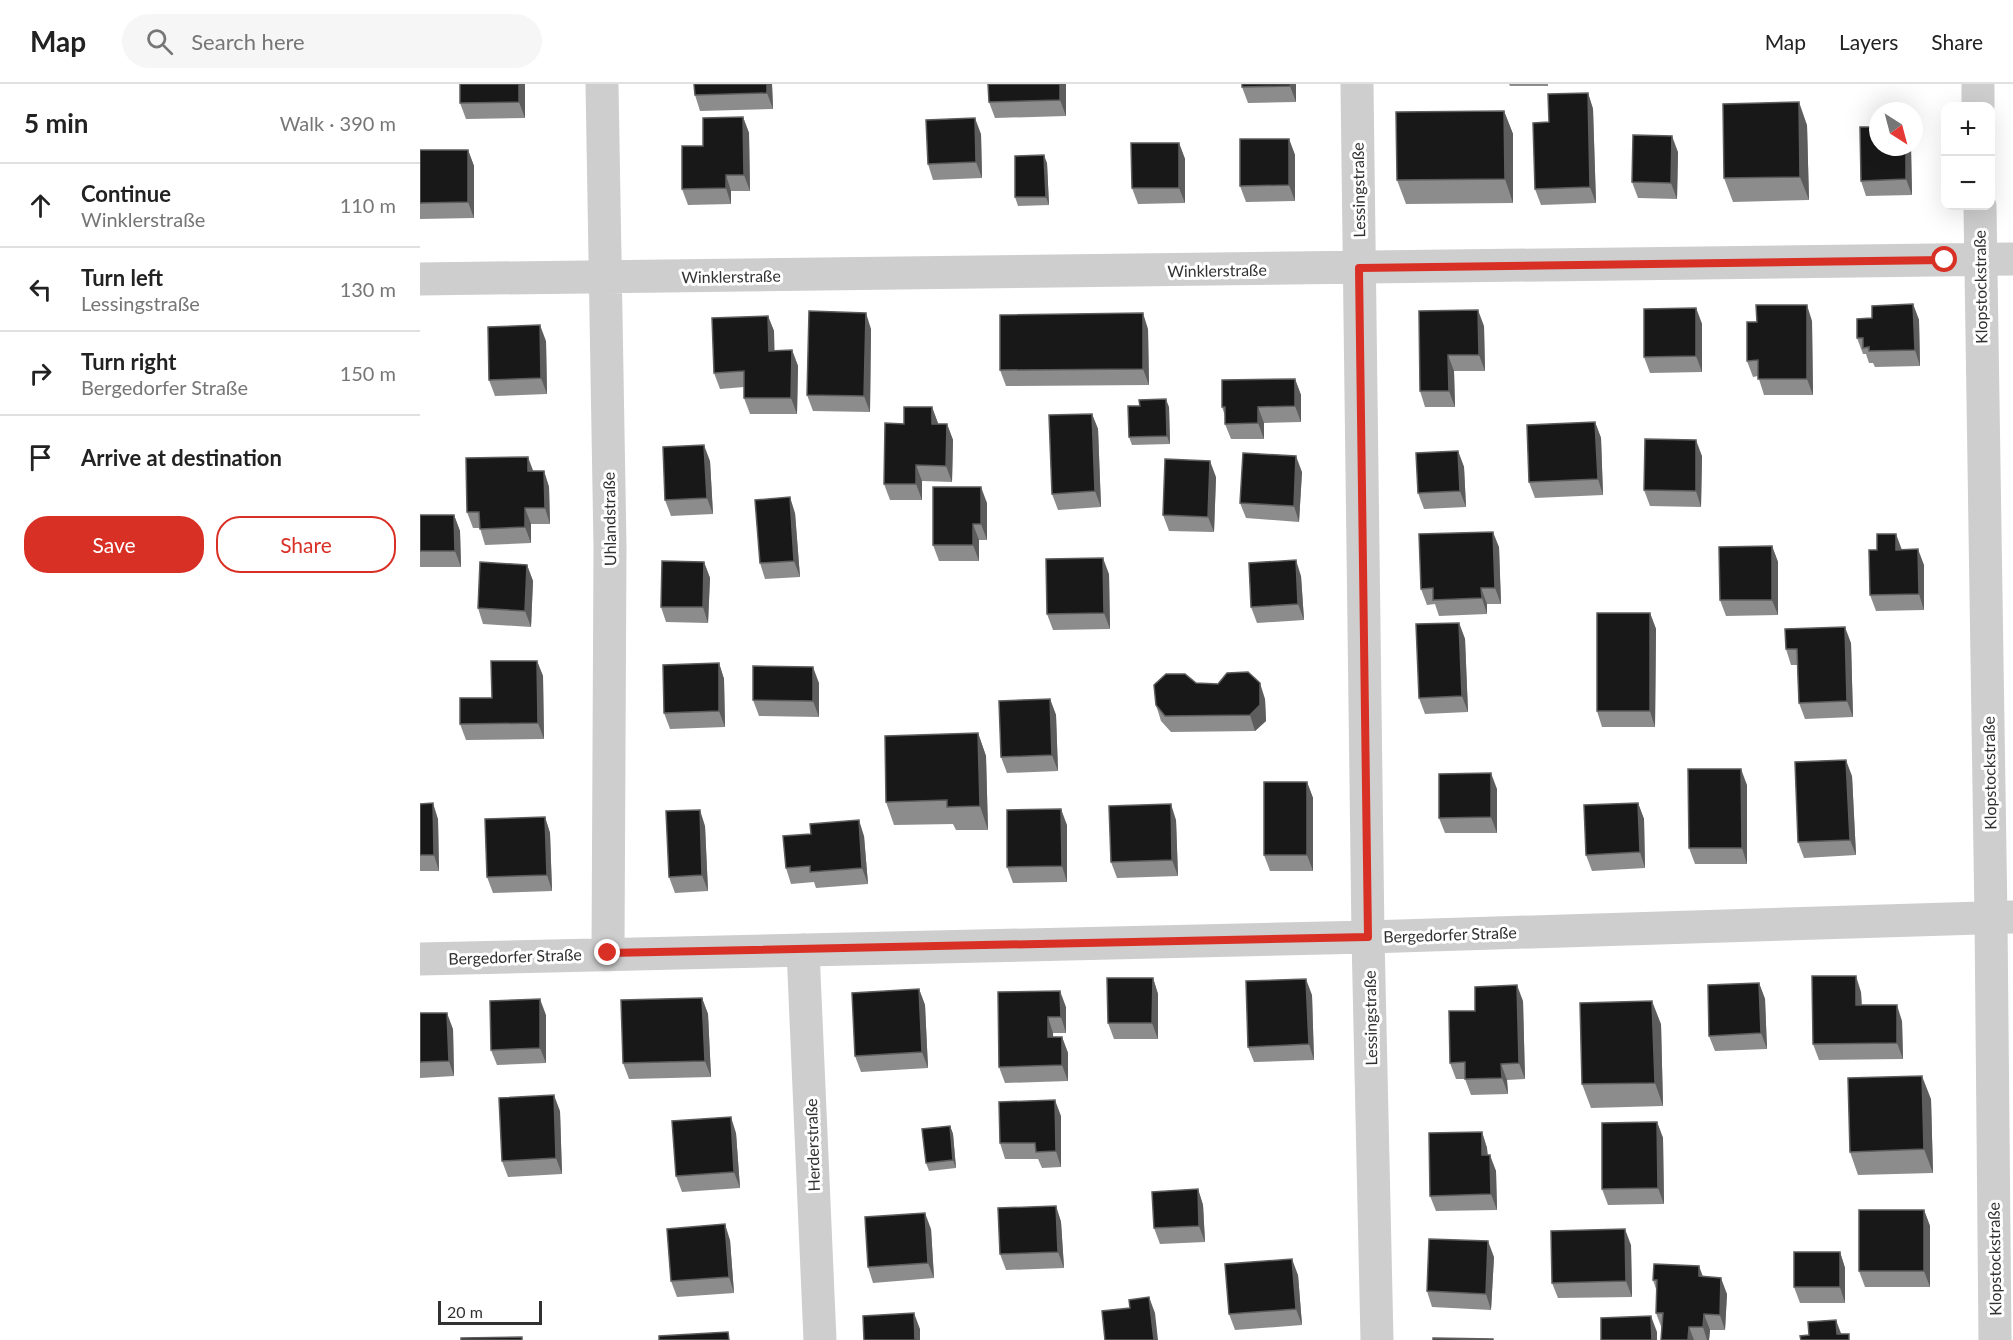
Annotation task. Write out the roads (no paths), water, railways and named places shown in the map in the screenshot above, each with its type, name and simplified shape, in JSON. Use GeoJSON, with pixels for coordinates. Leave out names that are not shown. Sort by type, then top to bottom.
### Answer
{"type":"FeatureCollection","features":[{"type":"Feature","properties":{"kind":"street","name":"Uhlandstraße"},"geometry":{"type":"LineString","coordinates":[[602,84],[610,547],[608,953]]}},
{"type":"Feature","properties":{"kind":"street","name":"Lessingstraße"},"geometry":{"type":"LineString","coordinates":[[1357,84],[1368,937],[1377,1340]]}},
{"type":"Feature","properties":{"kind":"street"},"geometry":{"type":"LineString","coordinates":[[1978,84],[1978,102]]}},
{"type":"Feature","properties":{"kind":"street","name":"Klopstockstraße"},"geometry":{"type":"LineString","coordinates":[[1980,210],[2002,918],[1995,1340]]}},
{"type":"Feature","properties":{"kind":"street","name":"Winklerstraße"},"geometry":{"type":"LineString","coordinates":[[420,279],[2013,259]]}},
{"type":"Feature","properties":{"kind":"street","name":"Bergedorfer Straße"},"geometry":{"type":"LineString","coordinates":[[420,958],[1368,937],[2002,918]]}},
{"type":"Feature","properties":{"kind":"street","name":"Herderstraße"},"geometry":{"type":"LineString","coordinates":[[803,950],[820,1340]]}}]}
